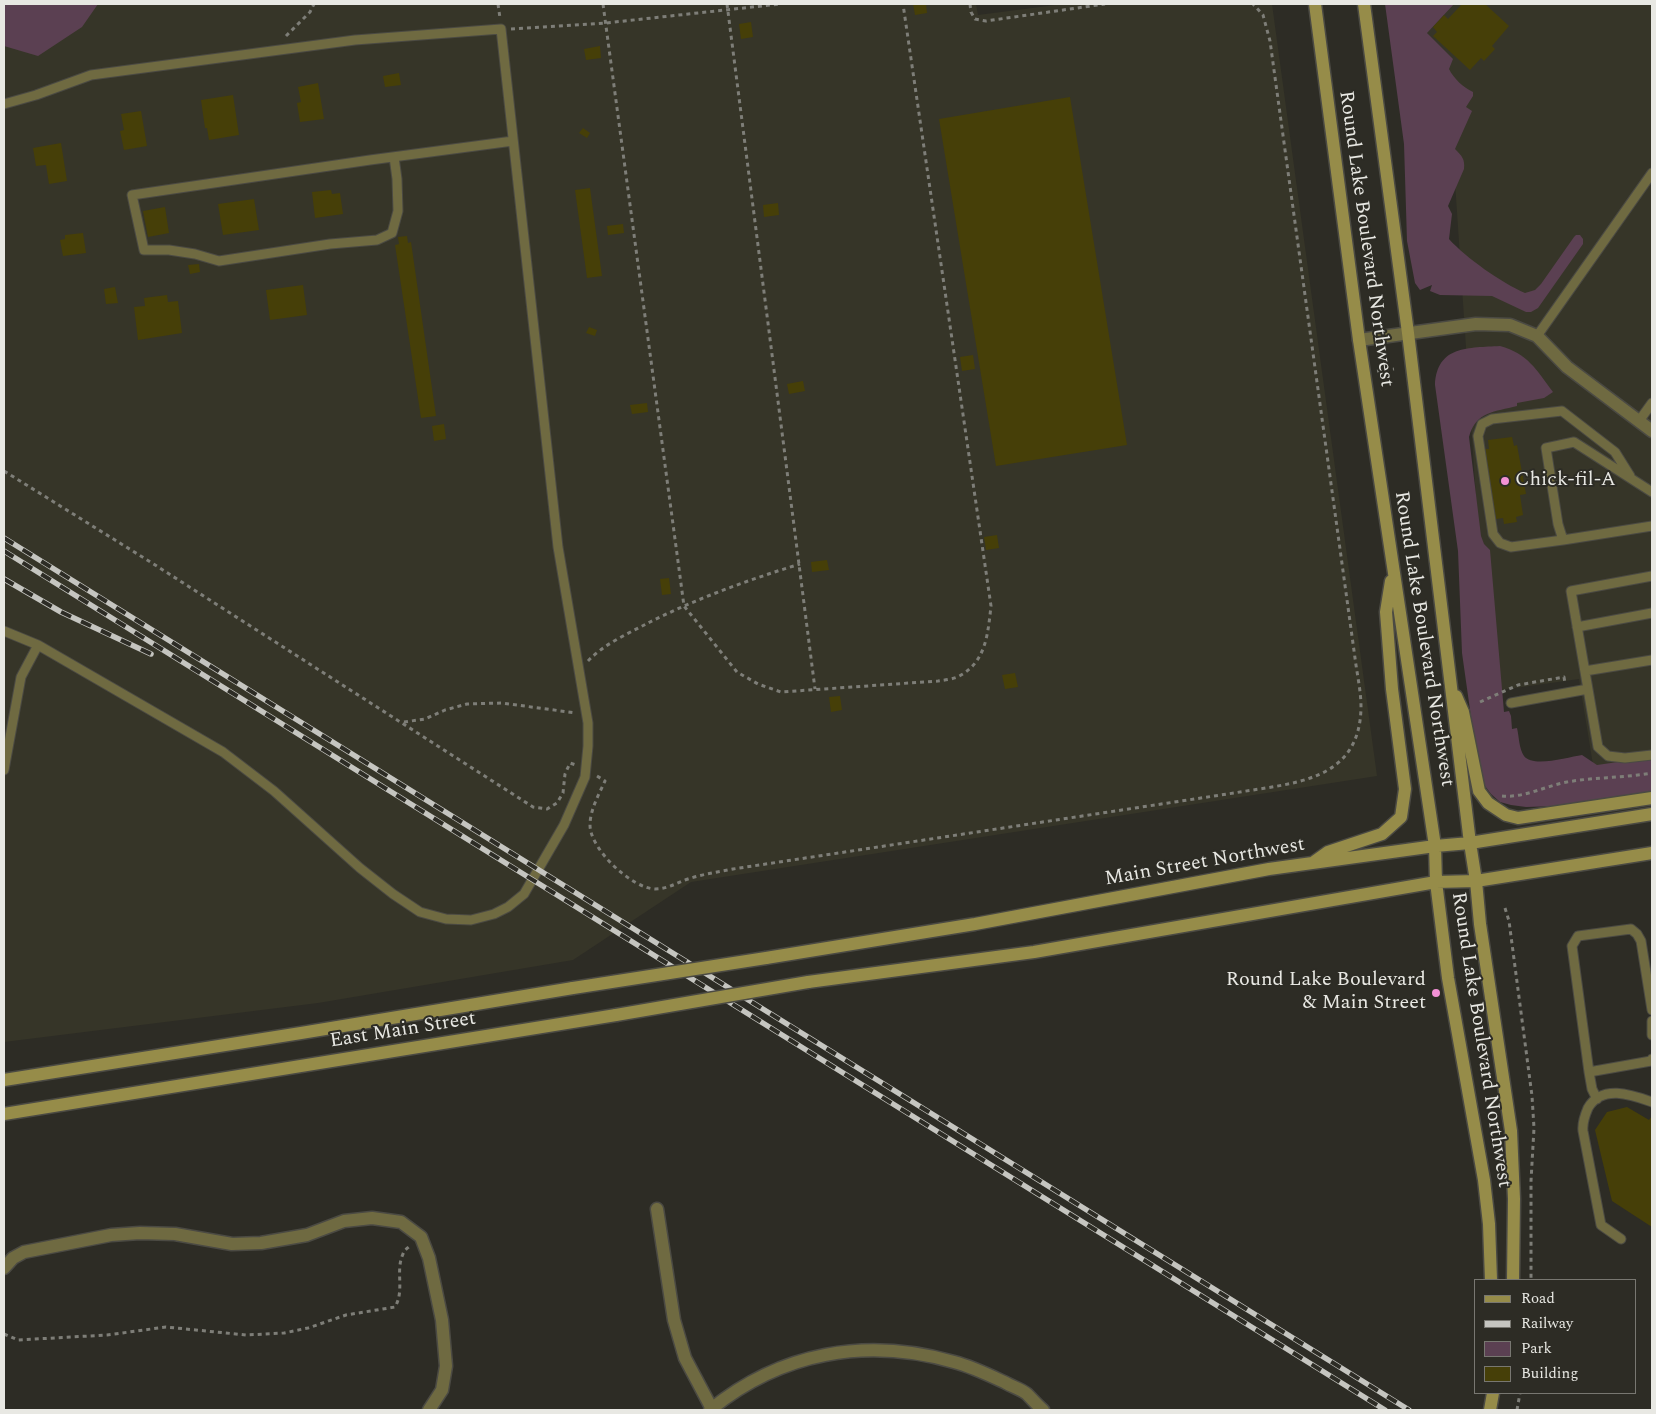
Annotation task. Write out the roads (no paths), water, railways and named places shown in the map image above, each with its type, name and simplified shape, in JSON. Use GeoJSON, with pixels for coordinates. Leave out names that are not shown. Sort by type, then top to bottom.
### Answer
{"type":"FeatureCollection","features":[{"type":"Feature","properties":{"kind":"main road","name":"Round Lake Boulevard Northwest"},"geometry":{"type":"LineString","coordinates":[[1315,4],[1359,340],[1435,846],[1436,882],[1448,978],[1484,1180],[1490,1224],[1491,1279]]}},
{"type":"Feature","properties":{"kind":"main road","name":"Round Lake Boulevard Northwest"},"geometry":{"type":"LineString","coordinates":[[1364,4],[1408,333],[1480,924],[1511,1131],[1514,1199],[1514,1279]]}},
{"type":"Feature","properties":{"kind":"main road"},"geometry":{"type":"LineString","coordinates":[[1312,864],[1328,852],[1382,834],[1400,817],[1405,789],[1392,689],[1386,612],[1392,568]]}},
{"type":"Feature","properties":{"kind":"main road"},"geometry":{"type":"LineString","coordinates":[[1451,687],[1463,712],[1479,791],[1488,803],[1506,814],[1518,818],[1652,798]]}},
{"type":"Feature","properties":{"kind":"main road","name":"Main Street Northwest"},"geometry":{"type":"LineString","coordinates":[[766,958],[985,922],[1269,869],[1435,846],[1470,843],[1652,814]]}},
{"type":"Feature","properties":{"kind":"main road"},"geometry":{"type":"LineString","coordinates":[[1436,882],[1476,882],[1652,853]]}},
{"type":"Feature","properties":{"kind":"main road","name":"East Main Street"},"geometry":{"type":"LineString","coordinates":[[4,1114],[808,982],[1034,952],[1436,882]]}},
{"type":"Feature","properties":{"kind":"main road","name":"East Main Street"},"geometry":{"type":"LineString","coordinates":[[4,1080],[766,958]]}},
{"type":"Feature","properties":{"kind":"main road"},"geometry":{"type":"LineString","coordinates":[[1490,1410],[1493,1394]]}},
{"type":"Feature","properties":{"kind":"street"},"geometry":{"type":"LineString","coordinates":[[1359,340],[1476,324],[1510,325],[1537,336],[1567,366],[1652,431]]}},
{"type":"Feature","properties":{"kind":"street"},"geometry":{"type":"LineString","coordinates":[[657,1209],[674,1320],[685,1358],[711,1410],[742,1387],[773,1370],[838,1352],[873,1349],[904,1351],[934,1356],[973,1367],[1025,1393],[1043,1410]]}},
{"type":"Feature","properties":{"kind":"street"},"geometry":{"type":"LineString","coordinates":[[4,1268],[13,1258],[24,1252],[110,1235],[160,1232],[212,1239],[232,1244],[260,1243],[307,1235],[344,1221],[372,1218],[401,1222],[421,1236],[429,1258],[442,1320],[446,1366],[442,1390],[429,1410]]}},
{"type":"Feature","properties":{"kind":"lane"},"geometry":{"type":"LineString","coordinates":[[4,104],[36,95],[91,75],[356,40],[501,29],[558,547],[586,715],[588,746],[585,778],[564,825],[524,894],[508,907],[494,914],[471,920],[446,919],[420,912],[393,894],[360,868],[274,791],[223,752],[38,645],[4,631]]}},
{"type":"Feature","properties":{"kind":"lane"},"geometry":{"type":"LineString","coordinates":[[394,157],[398,211],[392,233],[377,240],[330,244],[219,261],[195,254],[169,250],[144,250],[132,195],[394,157],[513,141]]}},
{"type":"Feature","properties":{"kind":"lane"},"geometry":{"type":"LineString","coordinates":[[1537,336],[1652,173]]}},
{"type":"Feature","properties":{"kind":"lane"},"geometry":{"type":"LineString","coordinates":[[1639,422],[1652,403]]}},
{"type":"Feature","properties":{"kind":"lane"},"geometry":{"type":"LineString","coordinates":[[1630,476],[1615,452],[1562,411],[1492,419],[1482,424],[1478,436],[1493,534],[1500,543],[1511,547],[1652,526]]}},
{"type":"Feature","properties":{"kind":"lane"},"geometry":{"type":"LineString","coordinates":[[1563,540],[1558,524],[1546,448],[1574,442],[1630,476],[1652,492]]}},
{"type":"Feature","properties":{"kind":"lane"},"geometry":{"type":"LineString","coordinates":[[1652,576],[1571,591],[1598,747],[1608,756],[1625,758],[1652,755]]}},
{"type":"Feature","properties":{"kind":"lane"},"geometry":{"type":"LineString","coordinates":[[1578,627],[1652,614]]}},
{"type":"Feature","properties":{"kind":"lane"},"geometry":{"type":"LineString","coordinates":[[4,770],[21,677],[38,645]]}},
{"type":"Feature","properties":{"kind":"lane"},"geometry":{"type":"LineString","coordinates":[[1585,671],[1652,660]]}},
{"type":"Feature","properties":{"kind":"lane"},"geometry":{"type":"LineString","coordinates":[[1511,702],[1588,689]]}},
{"type":"Feature","properties":{"kind":"lane"},"geometry":{"type":"LineString","coordinates":[[1597,1098],[1592,1089],[1588,1072],[1572,946],[1578,936],[1631,930],[1637,934],[1641,941],[1652,1010]]}},
{"type":"Feature","properties":{"kind":"lane"},"geometry":{"type":"LineString","coordinates":[[1652,1021],[1652,1035]]}},
{"type":"Feature","properties":{"kind":"lane"},"geometry":{"type":"LineString","coordinates":[[1588,1072],[1651,1061],[1652,1059]]}},
{"type":"Feature","properties":{"kind":"lane"},"geometry":{"type":"LineString","coordinates":[[1621,1239],[1601,1226],[1583,1131],[1586,1112],[1597,1098],[1608,1093],[1633,1095],[1652,1102]]}},
{"type":"Feature","properties":{"kind":"railway"},"geometry":{"type":"LineString","coordinates":[[4,538],[1409,1410]]}},
{"type":"Feature","properties":{"kind":"railway"},"geometry":{"type":"LineString","coordinates":[[4,551],[1385,1410]]}},
{"type":"Feature","properties":{"kind":"railway"},"geometry":{"type":"LineString","coordinates":[[4,579],[61,612],[151,654]]}},
{"type":"Feature","properties":{"kind":"place","name":"Chick-fil-A"},"geometry":{"type":"Point","coordinates":[1505,481]}},
{"type":"Feature","properties":{"kind":"place","name":"Round Lake Boulevard & Main Street"},"geometry":{"type":"Point","coordinates":[1436,993]}}]}
